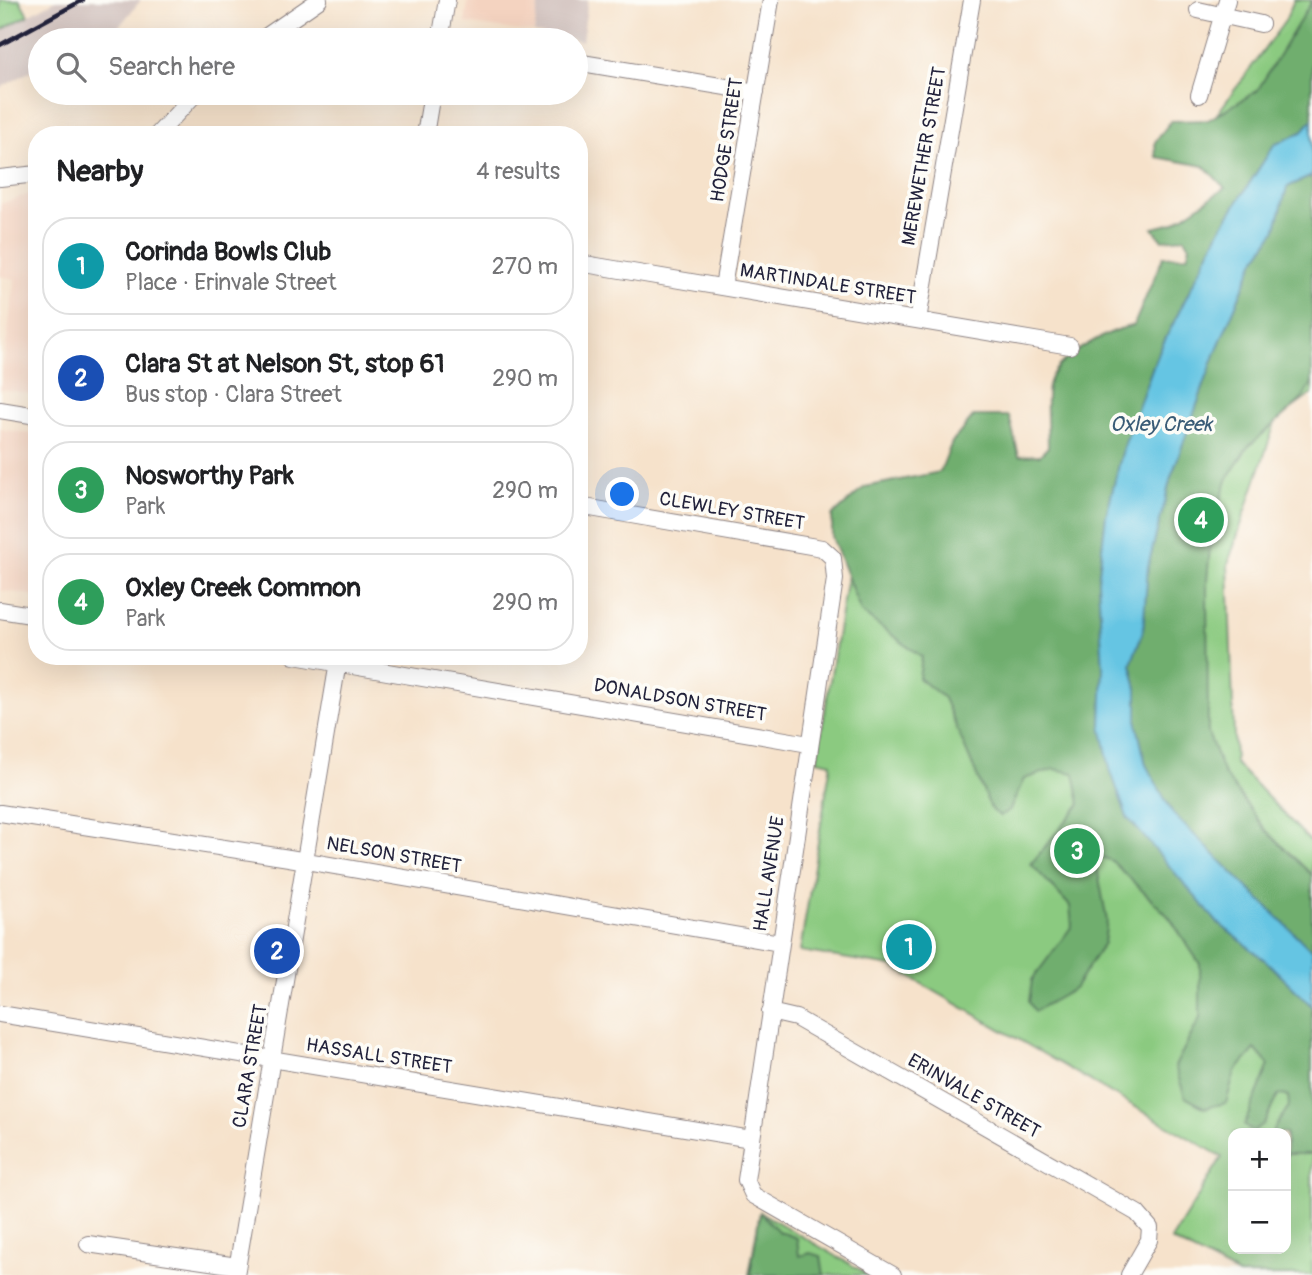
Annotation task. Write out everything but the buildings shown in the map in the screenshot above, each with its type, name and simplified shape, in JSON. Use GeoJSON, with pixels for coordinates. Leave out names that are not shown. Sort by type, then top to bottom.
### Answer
{"type":"FeatureCollection","features":[{"type":"Feature","properties":{"kind":"street"},"geometry":{"type":"LineString","coordinates":[[278,28],[319,0]]}},
{"type":"Feature","properties":{"kind":"street"},"geometry":{"type":"LineString","coordinates":[[443,28],[447,0]]}},
{"type":"Feature","properties":{"kind":"street","name":"HODGE STREET"},"geometry":{"type":"LineString","coordinates":[[723,288],[771,0]]}},
{"type":"Feature","properties":{"kind":"street","name":"MEREWETHER STREET"},"geometry":{"type":"LineString","coordinates":[[918,320],[972,0]]}},
{"type":"Feature","properties":{"kind":"street"},"geometry":{"type":"LineString","coordinates":[[1199,95],[1226,8]]}},
{"type":"Feature","properties":{"kind":"street"},"geometry":{"type":"LineString","coordinates":[[1198,10],[1226,8],[1261,24]]}},
{"type":"Feature","properties":{"kind":"street"},"geometry":{"type":"LineString","coordinates":[[588,64],[756,92]]}},
{"type":"Feature","properties":{"kind":"street"},"geometry":{"type":"LineString","coordinates":[[165,126],[185,105]]}},
{"type":"Feature","properties":{"kind":"street"},"geometry":{"type":"LineString","coordinates":[[426,126],[430,105]]}},
{"type":"Feature","properties":{"kind":"street"},"geometry":{"type":"LineString","coordinates":[[0,178],[28,175]]}},
{"type":"Feature","properties":{"kind":"street","name":"MARTINDALE STREET"},"geometry":{"type":"LineString","coordinates":[[588,265],[1070,346]]}},
{"type":"Feature","properties":{"kind":"street"},"geometry":{"type":"LineString","coordinates":[[0,410],[28,415]]}},
{"type":"Feature","properties":{"kind":"street","name":"CLEWLEY STREET"},"geometry":{"type":"LineString","coordinates":[[588,508],[822,548],[833,558]]}},
{"type":"Feature","properties":{"kind":"street","name":"HALL AVENUE"},"geometry":{"type":"LineString","coordinates":[[833,558],[835,579],[746,1180],[753,1195],[893,1275]]}},
{"type":"Feature","properties":{"kind":"street"},"geometry":{"type":"LineString","coordinates":[[0,610],[28,615]]}},
{"type":"Feature","properties":{"kind":"street","name":"CLARA STREET"},"geometry":{"type":"LineString","coordinates":[[237,1271],[338,665]]}},
{"type":"Feature","properties":{"kind":"street","name":"DONALDSON STREET"},"geometry":{"type":"LineString","coordinates":[[367,665],[810,744]]}},
{"type":"Feature","properties":{"kind":"street","name":"NELSON STREET"},"geometry":{"type":"LineString","coordinates":[[0,813],[307,862],[780,943]]}},
{"type":"Feature","properties":{"kind":"street","name":"ERINVALE STREET"},"geometry":{"type":"LineString","coordinates":[[770,1012],[796,1018],[1137,1213],[1150,1228],[1149,1240],[1129,1275]]}},
{"type":"Feature","properties":{"kind":"street","name":"HASSALL STREET"},"geometry":{"type":"LineString","coordinates":[[0,1014],[751,1139]]}},
{"type":"Feature","properties":{"kind":"street"},"geometry":{"type":"LineString","coordinates":[[88,1244],[237,1271]]}},
{"type":"Feature","properties":{"kind":"shaded area"},"geometry":{"type":"Polygon","coordinates":[[[56,0],[141,0],[118,28],[28,28],[28,73],[0,88],[0,31],[56,0]]]}},
{"type":"Feature","properties":{"kind":"shaded area"},"geometry":{"type":"Polygon","coordinates":[[[468,0],[539,0],[535,28],[500,28],[465,23],[468,0]]]}},
{"type":"Feature","properties":{"kind":"shaded area"},"geometry":{"type":"Polygon","coordinates":[[[539,0],[588,0],[584,28],[535,28],[539,0]]]}},
{"type":"Feature","properties":{"kind":"shaded area"},"geometry":{"type":"Polygon","coordinates":[[[28,195],[28,394],[0,389],[15,279],[0,276],[0,204],[28,195]]]}},
{"type":"Feature","properties":{"kind":"shaded area"},"geometry":{"type":"Polygon","coordinates":[[[0,429],[28,434],[28,595],[0,590],[0,429]]]}},
{"type":"Feature","properties":{"kind":"green space"},"geometry":{"type":"Polygon","coordinates":[[[0,0],[20,0],[28,15],[0,31],[0,0]]]}},
{"type":"Feature","properties":{"kind":"green space"},"geometry":{"type":"Polygon","coordinates":[[[1294,0],[1312,0],[1312,120],[1217,114],[1285,21],[1294,0]]]}},
{"type":"Feature","properties":{"kind":"green space"},"geometry":{"type":"Polygon","coordinates":[[[1312,1],[1312,120],[1302,132],[1274,145],[1221,228],[1156,358],[1123,449],[1106,516],[1098,581],[1103,668],[1101,726],[1217,922],[1266,961],[1312,1006],[1312,1154],[1291,1154],[1291,1128],[1274,1128],[1289,1106],[1288,1096],[1278,1095],[1263,1125],[1248,1128],[1244,1125],[1269,1065],[1255,1049],[1235,1072],[1226,1103],[1205,1108],[1185,1097],[1175,1066],[1200,1018],[1200,964],[1169,917],[1112,861],[1102,857],[1097,867],[1107,921],[1104,943],[1074,989],[1035,1011],[1029,1002],[1032,980],[1072,926],[1070,906],[1031,864],[1080,804],[1074,773],[1054,769],[1024,779],[1009,811],[1000,816],[991,809],[944,698],[919,678],[922,657],[861,612],[832,537],[832,516],[865,487],[940,472],[952,442],[974,416],[1009,416],[1019,456],[1040,455],[1048,447],[1047,393],[1052,375],[1083,347],[1110,333],[1134,325],[1163,257],[1187,256],[1190,246],[1185,238],[1162,240],[1153,228],[1173,223],[1225,188],[1204,166],[1156,157],[1155,142],[1171,121],[1208,120],[1257,91],[1312,1]]]}},
{"type":"Feature","properties":{"kind":"green space"},"geometry":{"type":"Polygon","coordinates":[[[1312,176],[1312,394],[1276,420],[1228,564],[1235,763],[1312,843],[1312,951],[1143,631],[1312,176]]]}},
{"type":"Feature","properties":{"kind":"green space"},"geometry":{"type":"Polygon","coordinates":[[[1312,176],[1312,383],[1301,400],[1247,448],[1228,478],[1212,524],[1207,581],[1208,733],[1224,774],[1266,830],[1312,875],[1312,951],[1173,814],[1146,765],[1137,726],[1137,689],[1131,664],[1143,631],[1148,566],[1171,477],[1217,349],[1255,260],[1275,231],[1287,187],[1312,176]]]}},
{"type":"Feature","properties":{"kind":"green space"},"geometry":{"type":"Polygon","coordinates":[[[853,539],[1111,769],[1312,1006],[1312,1275],[1239,1275],[1171,1240],[1222,1157],[891,966],[800,951],[831,763],[817,760],[853,539]]]}},
{"type":"Feature","properties":{"kind":"green space"},"geometry":{"type":"Polygon","coordinates":[[[760,1212],[869,1275],[749,1275],[760,1212]]]}},
{"type":"Feature","properties":{"kind":"green space"},"geometry":{"type":"Polygon","coordinates":[[[760,1212],[778,1231],[797,1238],[799,1256],[810,1253],[821,1256],[824,1275],[750,1275],[760,1212]]]}},
{"type":"Feature","properties":{"kind":"water","name":"Oxley Creek"},"geometry":{"type":"Polygon","coordinates":[[[1312,120],[1312,176],[1287,187],[1275,231],[1255,260],[1217,349],[1171,477],[1148,566],[1143,631],[1131,664],[1137,689],[1137,726],[1146,765],[1173,814],[1312,951],[1312,1006],[1266,961],[1217,922],[1127,817],[1110,769],[1101,726],[1103,668],[1098,581],[1106,516],[1123,449],[1156,358],[1221,228],[1274,145],[1302,132],[1312,120]]]}},
{"type":"Feature","properties":{"kind":"railway"},"geometry":{"type":"LineString","coordinates":[[31,28],[83,0]]}},
{"type":"Feature","properties":{"kind":"railway"},"geometry":{"type":"LineString","coordinates":[[0,45],[28,30]]}},
{"type":"Feature","properties":{"kind":"place","name":"Oxley Creek Common"},"geometry":{"type":"Point","coordinates":[1201,520]}},
{"type":"Feature","properties":{"kind":"place","name":"Nosworthy Park"},"geometry":{"type":"Point","coordinates":[1077,851]}},
{"type":"Feature","properties":{"kind":"place","name":"Corinda Bowls Club"},"geometry":{"type":"Point","coordinates":[909,947]}},
{"type":"Feature","properties":{"kind":"place","name":"Clara St at Nelson St, stop 61"},"geometry":{"type":"Point","coordinates":[277,951]}}]}
